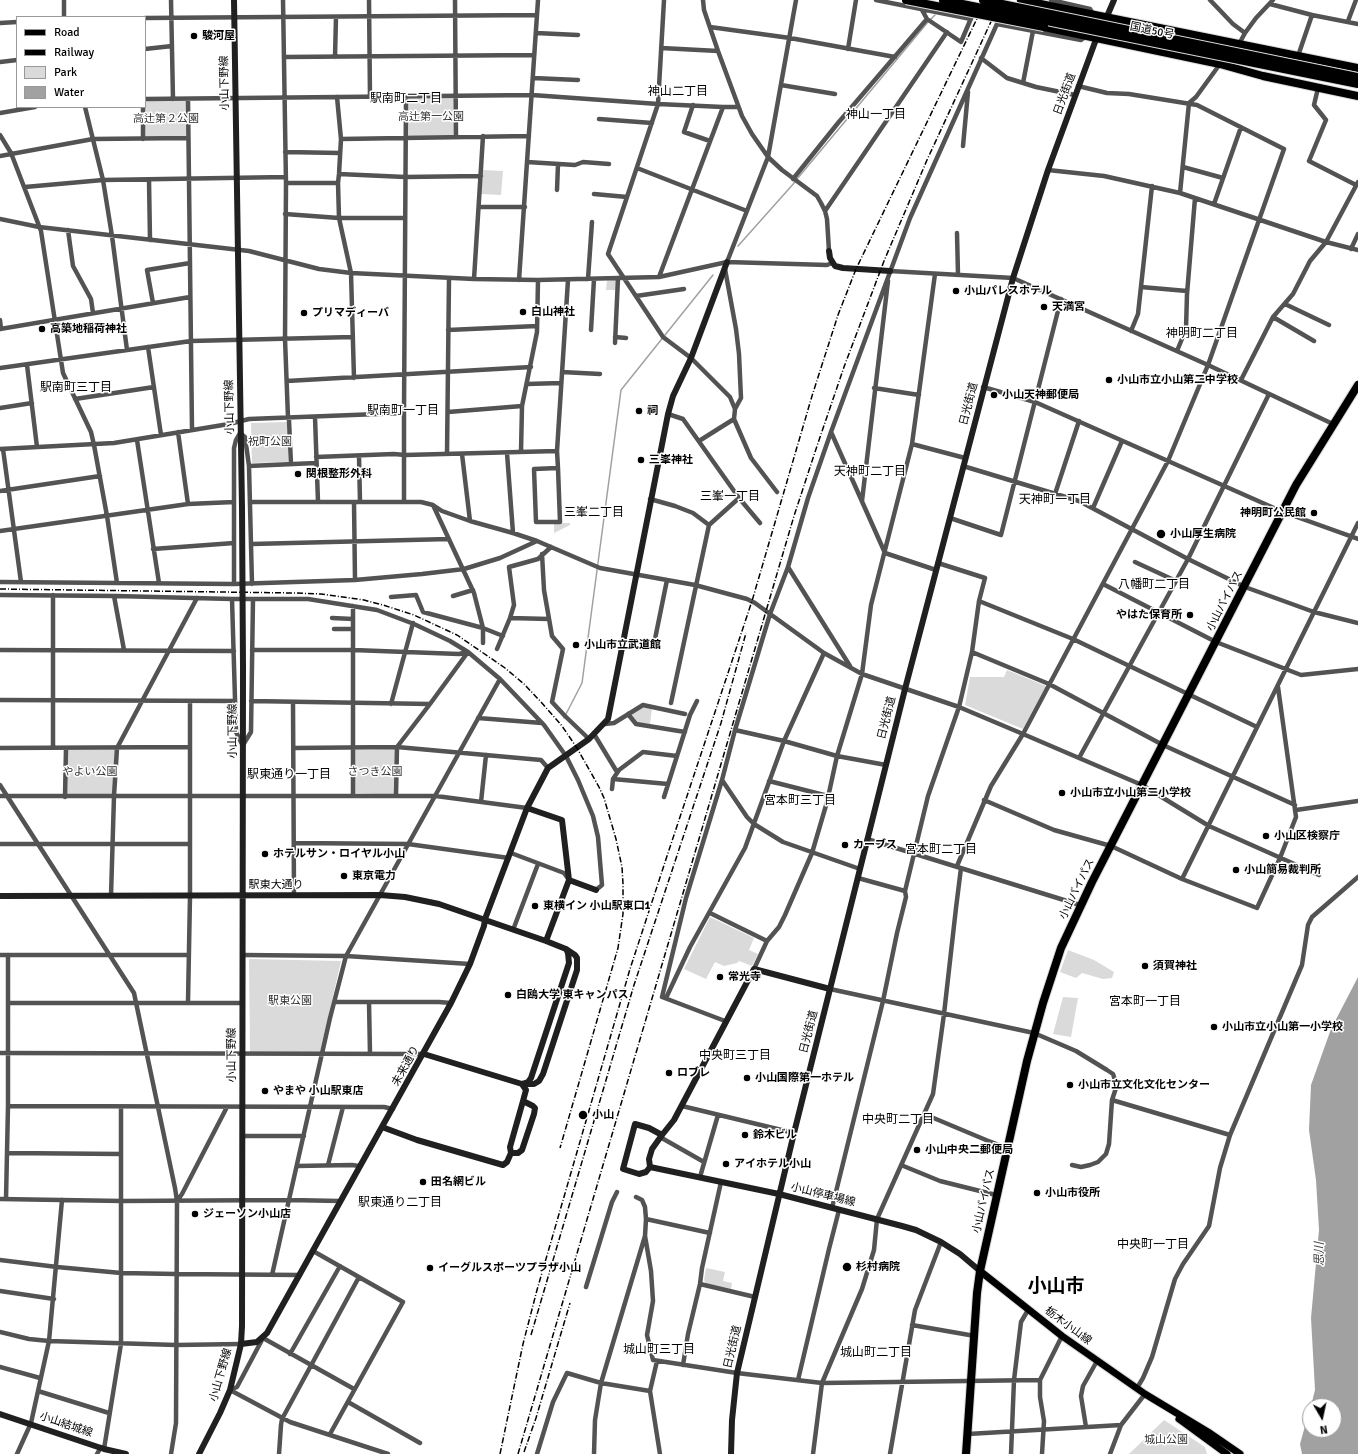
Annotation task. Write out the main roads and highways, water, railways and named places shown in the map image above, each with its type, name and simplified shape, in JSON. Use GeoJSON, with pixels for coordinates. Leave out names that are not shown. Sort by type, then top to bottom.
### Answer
{"type":"FeatureCollection","features":[{"type":"Feature","properties":{"kind":"highway"},"geometry":{"type":"LineString","coordinates":[[906,0],[1220,64],[1263,76],[1358,96]]}},
{"type":"Feature","properties":{"kind":"highway","name":"国道50号"},"geometry":{"type":"LineString","coordinates":[[943,0],[1358,84]]}},
{"type":"Feature","properties":{"kind":"highway","name":"国道50号"},"geometry":{"type":"LineString","coordinates":[[983,0],[1358,76]]}},
{"type":"Feature","properties":{"kind":"highway"},"geometry":{"type":"LineString","coordinates":[[1021,0],[1050,3],[1106,17],[1358,68]]}},
{"type":"Feature","properties":{"kind":"highway","name":"小山バイパス"},"geometry":{"type":"LineString","coordinates":[[966,1454],[977,1293],[980,1271],[996,1195],[1034,1033],[1047,988],[1061,948],[1080,905],[1110,846],[1190,694],[1305,469],[1358,385]]}},
{"type":"Feature","properties":{"kind":"main road","name":"小山下野線"},"geometry":{"type":"LineString","coordinates":[[200,1454],[230,1390],[240,1344],[242,1326],[243,668],[234,0]]}},
{"type":"Feature","properties":{"kind":"main road","name":"日光街道"},"geometry":{"type":"LineString","coordinates":[[731,1454],[732,1420],[737,1373],[779,1194],[867,838],[983,387],[1013,278],[1048,170],[1078,86],[1114,0]]}},
{"type":"Feature","properties":{"kind":"main road"},"geometry":{"type":"LineString","coordinates":[[829,251],[832,263],[836,266],[843,268],[890,271]]}},
{"type":"Feature","properties":{"kind":"main road","name":"未来通り"},"geometry":{"type":"LineString","coordinates":[[240,1344],[251,1344],[258,1342],[263,1338],[275,1320],[359,1166],[424,1054],[470,964],[484,926],[485,919],[528,808],[548,768],[589,739],[605,724],[608,719],[650,499],[668,414],[673,396],[691,358],[726,266]]}},
{"type":"Feature","properties":{"kind":"main road"},"geometry":{"type":"LineString","coordinates":[[528,808],[562,820],[569,880],[546,941]]}},
{"type":"Feature","properties":{"kind":"main road"},"geometry":{"type":"LineString","coordinates":[[569,880],[596,890]]}},
{"type":"Feature","properties":{"kind":"main road","name":"駅東大通り"},"geometry":{"type":"LineString","coordinates":[[0,896],[380,895],[425,900],[446,906],[566,949]]}},
{"type":"Feature","properties":{"kind":"main road"},"geometry":{"type":"LineString","coordinates":[[522,1084],[528,1082],[531,1078],[568,968],[569,958],[566,949]]}},
{"type":"Feature","properties":{"kind":"main road"},"geometry":{"type":"LineString","coordinates":[[424,1054],[522,1084],[534,1084],[539,1081],[577,970],[577,958],[566,949]]}},
{"type":"Feature","properties":{"kind":"main road"},"geometry":{"type":"LineString","coordinates":[[661,1136],[649,1128],[635,1124],[623,1170],[642,1174],[650,1167],[649,1159],[652,1149],[671,1125],[682,1106],[754,969],[830,989]]}},
{"type":"Feature","properties":{"kind":"main road"},"geometry":{"type":"LineString","coordinates":[[382,1128],[500,1165],[507,1162],[511,1153],[510,1147],[526,1090],[522,1084]]}},
{"type":"Feature","properties":{"kind":"main road"},"geometry":{"type":"LineString","coordinates":[[511,1153],[518,1153],[522,1150],[534,1114],[533,1106],[523,1101]]}},
{"type":"Feature","properties":{"kind":"main road","name":"小山停車場線"},"geometry":{"type":"LineString","coordinates":[[650,1167],[779,1194],[916,1230],[941,1242],[960,1254],[980,1271]]}},
{"type":"Feature","properties":{"kind":"main road","name":"栃木小山線"},"geometry":{"type":"LineString","coordinates":[[980,1271],[1028,1310],[1097,1361],[1240,1454]]}},
{"type":"Feature","properties":{"kind":"main road","name":"栃木小山線"},"geometry":{"type":"LineString","coordinates":[[1146,1394],[1207,1441],[1227,1454]]}},
{"type":"Feature","properties":{"kind":"main road","name":"小山結城線"},"geometry":{"type":"LineString","coordinates":[[0,1414],[31,1423],[102,1448],[126,1454]]}},
{"type":"Feature","properties":{"kind":"water","name":"思川"},"geometry":{"type":"Polygon","coordinates":[[[1358,977],[1358,1454],[1302,1454],[1300,1444],[1302,1437],[1342,1438],[1342,1398],[1313,1398],[1315,1390],[1311,1318],[1319,1230],[1316,1180],[1309,1130],[1311,1085],[1331,1029],[1358,977]]]}},
{"type":"Feature","properties":{"kind":"waterway"},"geometry":{"type":"LineString","coordinates":[[931,19],[935,15]]}},
{"type":"Feature","properties":{"kind":"waterway"},"geometry":{"type":"LineString","coordinates":[[797,179],[928,22]]}},
{"type":"Feature","properties":{"kind":"waterway"},"geometry":{"type":"LineString","coordinates":[[738,246],[795,182]]}},
{"type":"Feature","properties":{"kind":"waterway"},"geometry":{"type":"LineString","coordinates":[[564,718],[582,683],[621,390],[713,275]]}},
{"type":"Feature","properties":{"kind":"railway"},"geometry":{"type":"LineString","coordinates":[[500,1454],[523,1344],[537,1290],[630,969],[752,601],[812,396],[838,315],[856,269],[986,0]]}},
{"type":"Feature","properties":{"kind":"railway"},"geometry":{"type":"LineString","coordinates":[[518,1454],[794,516],[817,446],[844,367],[884,261],[927,160],[1001,0]]}},
{"type":"Feature","properties":{"kind":"railway"},"geometry":{"type":"LineString","coordinates":[[0,589],[295,593],[321,594],[364,600],[414,615],[457,635],[505,668],[524,684],[562,726],[577,748],[599,787],[604,798],[616,839],[622,867],[623,914],[618,948],[560,1148]]}},
{"type":"Feature","properties":{"kind":"railway"},"geometry":{"type":"LineString","coordinates":[[531,1335],[634,985],[721,723],[746,633]]}},
{"type":"Feature","properties":{"kind":"railway"},"geometry":{"type":"LineString","coordinates":[[524,1452],[536,1418],[570,1303]]}},
{"type":"Feature","properties":{"kind":"place","name":"駿河屋"},"geometry":{"type":"Point","coordinates":[194,36]}},
{"type":"Feature","properties":{"kind":"place","name":"小山パレスホテル"},"geometry":{"type":"Point","coordinates":[956,291]}},
{"type":"Feature","properties":{"kind":"place","name":"天満宮"},"geometry":{"type":"Point","coordinates":[1044,307]}},
{"type":"Feature","properties":{"kind":"place","name":"白山神社"},"geometry":{"type":"Point","coordinates":[523,312]}},
{"type":"Feature","properties":{"kind":"place","name":"プリマディーバ"},"geometry":{"type":"Point","coordinates":[304,313]}},
{"type":"Feature","properties":{"kind":"place","name":"高築地稲荷神社"},"geometry":{"type":"Point","coordinates":[42,329]}},
{"type":"Feature","properties":{"kind":"place","name":"小山市立小山第二中学校"},"geometry":{"type":"Point","coordinates":[1109,380]}},
{"type":"Feature","properties":{"kind":"place","name":"小山天神郵便局"},"geometry":{"type":"Point","coordinates":[994,395]}},
{"type":"Feature","properties":{"kind":"place","name":"祠"},"geometry":{"type":"Point","coordinates":[639,411]}},
{"type":"Feature","properties":{"kind":"place","name":"三峯神社"},"geometry":{"type":"Point","coordinates":[641,460]}},
{"type":"Feature","properties":{"kind":"place","name":"関根整形外科"},"geometry":{"type":"Point","coordinates":[298,474]}},
{"type":"Feature","properties":{"kind":"place","name":"神明町公民館"},"geometry":{"type":"Point","coordinates":[1314,513]}},
{"type":"Feature","properties":{"kind":"place","name":"小山厚生病院"},"geometry":{"type":"Point","coordinates":[1161,534]}},
{"type":"Feature","properties":{"kind":"place","name":"やはた保育所"},"geometry":{"type":"Point","coordinates":[1190,615]}},
{"type":"Feature","properties":{"kind":"place","name":"小山市立武道館"},"geometry":{"type":"Point","coordinates":[576,645]}},
{"type":"Feature","properties":{"kind":"place","name":"小山市立小山第二小学校"},"geometry":{"type":"Point","coordinates":[1062,793]}},
{"type":"Feature","properties":{"kind":"place","name":"小山区検察庁"},"geometry":{"type":"Point","coordinates":[1266,836]}},
{"type":"Feature","properties":{"kind":"place","name":"カーブス"},"geometry":{"type":"Point","coordinates":[845,845]}},
{"type":"Feature","properties":{"kind":"place","name":"ホテルサン・ロイヤル小山"},"geometry":{"type":"Point","coordinates":[265,854]}},
{"type":"Feature","properties":{"kind":"place","name":"小山簡易裁判所"},"geometry":{"type":"Point","coordinates":[1236,870]}},
{"type":"Feature","properties":{"kind":"place","name":"東京電力"},"geometry":{"type":"Point","coordinates":[344,876]}},
{"type":"Feature","properties":{"kind":"place","name":"東横イン 小山駅東口1"},"geometry":{"type":"Point","coordinates":[535,906]}},
{"type":"Feature","properties":{"kind":"place","name":"須賀神社"},"geometry":{"type":"Point","coordinates":[1145,966]}},
{"type":"Feature","properties":{"kind":"place","name":"常光寺"},"geometry":{"type":"Point","coordinates":[720,977]}},
{"type":"Feature","properties":{"kind":"place","name":"白鴎大学 東キャンパス"},"geometry":{"type":"Point","coordinates":[508,995]}},
{"type":"Feature","properties":{"kind":"place","name":"小山市立小山第一小学校"},"geometry":{"type":"Point","coordinates":[1214,1027]}},
{"type":"Feature","properties":{"kind":"place","name":"ロブレ"},"geometry":{"type":"Point","coordinates":[669,1073]}},
{"type":"Feature","properties":{"kind":"place","name":"小山国際第一ホテル"},"geometry":{"type":"Point","coordinates":[747,1078]}},
{"type":"Feature","properties":{"kind":"place","name":"小山市立文化文化センター"},"geometry":{"type":"Point","coordinates":[1070,1085]}},
{"type":"Feature","properties":{"kind":"place","name":"やまや 小山駅東店"},"geometry":{"type":"Point","coordinates":[265,1091]}},
{"type":"Feature","properties":{"kind":"place","name":"小山"},"geometry":{"type":"Point","coordinates":[583,1115]}},
{"type":"Feature","properties":{"kind":"place","name":"鈴木ビル"},"geometry":{"type":"Point","coordinates":[745,1135]}},
{"type":"Feature","properties":{"kind":"place","name":"小山中央二郵便局"},"geometry":{"type":"Point","coordinates":[917,1150]}},
{"type":"Feature","properties":{"kind":"place","name":"アイホテル小山"},"geometry":{"type":"Point","coordinates":[726,1164]}},
{"type":"Feature","properties":{"kind":"place","name":"田名網ビル"},"geometry":{"type":"Point","coordinates":[423,1182]}},
{"type":"Feature","properties":{"kind":"place","name":"小山市役所"},"geometry":{"type":"Point","coordinates":[1037,1193]}},
{"type":"Feature","properties":{"kind":"place","name":"ジェーソン小山店"},"geometry":{"type":"Point","coordinates":[195,1214]}},
{"type":"Feature","properties":{"kind":"place","name":"杉村病院"},"geometry":{"type":"Point","coordinates":[847,1267]}},
{"type":"Feature","properties":{"kind":"place","name":"イーグルスポーツプラザ小山"},"geometry":{"type":"Point","coordinates":[430,1268]}},
{"type":"Feature","properties":{"kind":"district","name":"神山二丁目"},"geometry":{"type":"Point","coordinates":[678,92]}},
{"type":"Feature","properties":{"kind":"district","name":"駅南町二丁目"},"geometry":{"type":"Point","coordinates":[406,99]}},
{"type":"Feature","properties":{"kind":"district","name":"神山一丁目"},"geometry":{"type":"Point","coordinates":[876,115]}},
{"type":"Feature","properties":{"kind":"district","name":"神明町二丁目"},"geometry":{"type":"Point","coordinates":[1202,334]}},
{"type":"Feature","properties":{"kind":"district","name":"駅南町三丁目"},"geometry":{"type":"Point","coordinates":[76,388]}},
{"type":"Feature","properties":{"kind":"district","name":"駅南町一丁目"},"geometry":{"type":"Point","coordinates":[403,411]}},
{"type":"Feature","properties":{"kind":"district","name":"天神町二丁目"},"geometry":{"type":"Point","coordinates":[870,472]}},
{"type":"Feature","properties":{"kind":"district","name":"三峯一丁目"},"geometry":{"type":"Point","coordinates":[730,497]}},
{"type":"Feature","properties":{"kind":"district","name":"天神町一丁目"},"geometry":{"type":"Point","coordinates":[1055,500]}},
{"type":"Feature","properties":{"kind":"district","name":"三峯二丁目"},"geometry":{"type":"Point","coordinates":[594,513]}},
{"type":"Feature","properties":{"kind":"district","name":"八幡町二丁目"},"geometry":{"type":"Point","coordinates":[1154,585]}},
{"type":"Feature","properties":{"kind":"district","name":"駅東通り一丁目"},"geometry":{"type":"Point","coordinates":[289,775]}},
{"type":"Feature","properties":{"kind":"district","name":"宮本町三丁目"},"geometry":{"type":"Point","coordinates":[800,801]}},
{"type":"Feature","properties":{"kind":"district","name":"宮本町二丁目"},"geometry":{"type":"Point","coordinates":[941,850]}},
{"type":"Feature","properties":{"kind":"district","name":"宮本町一丁目"},"geometry":{"type":"Point","coordinates":[1145,1002]}},
{"type":"Feature","properties":{"kind":"district","name":"中央町三丁目"},"geometry":{"type":"Point","coordinates":[735,1056]}},
{"type":"Feature","properties":{"kind":"district","name":"中央町二丁目"},"geometry":{"type":"Point","coordinates":[898,1120]}},
{"type":"Feature","properties":{"kind":"district","name":"駅東通り二丁目"},"geometry":{"type":"Point","coordinates":[400,1203]}},
{"type":"Feature","properties":{"kind":"district","name":"中央町一丁目"},"geometry":{"type":"Point","coordinates":[1153,1245]}},
{"type":"Feature","properties":{"kind":"district","name":"小山市"},"geometry":{"type":"Point","coordinates":[1056,1287]}},
{"type":"Feature","properties":{"kind":"district","name":"城山町三丁目"},"geometry":{"type":"Point","coordinates":[659,1350]}},
{"type":"Feature","properties":{"kind":"district","name":"城山町二丁目"},"geometry":{"type":"Point","coordinates":[876,1353]}},
{"type":"Feature","properties":{"kind":"park label","name":"高辻第一公園"},"geometry":{"type":"Point","coordinates":[431,117]}},
{"type":"Feature","properties":{"kind":"park label","name":"高辻第２公園"},"geometry":{"type":"Point","coordinates":[166,119]}},
{"type":"Feature","properties":{"kind":"park label","name":"祝町公園"},"geometry":{"type":"Point","coordinates":[270,442]}},
{"type":"Feature","properties":{"kind":"park label","name":"やよい公園"},"geometry":{"type":"Point","coordinates":[90,772]}},
{"type":"Feature","properties":{"kind":"park label","name":"さつき公園"},"geometry":{"type":"Point","coordinates":[375,772]}},
{"type":"Feature","properties":{"kind":"park label","name":"駅東公園"},"geometry":{"type":"Point","coordinates":[290,1001]}},
{"type":"Feature","properties":{"kind":"park label","name":"城山公園"},"geometry":{"type":"Point","coordinates":[1166,1440]}}]}
